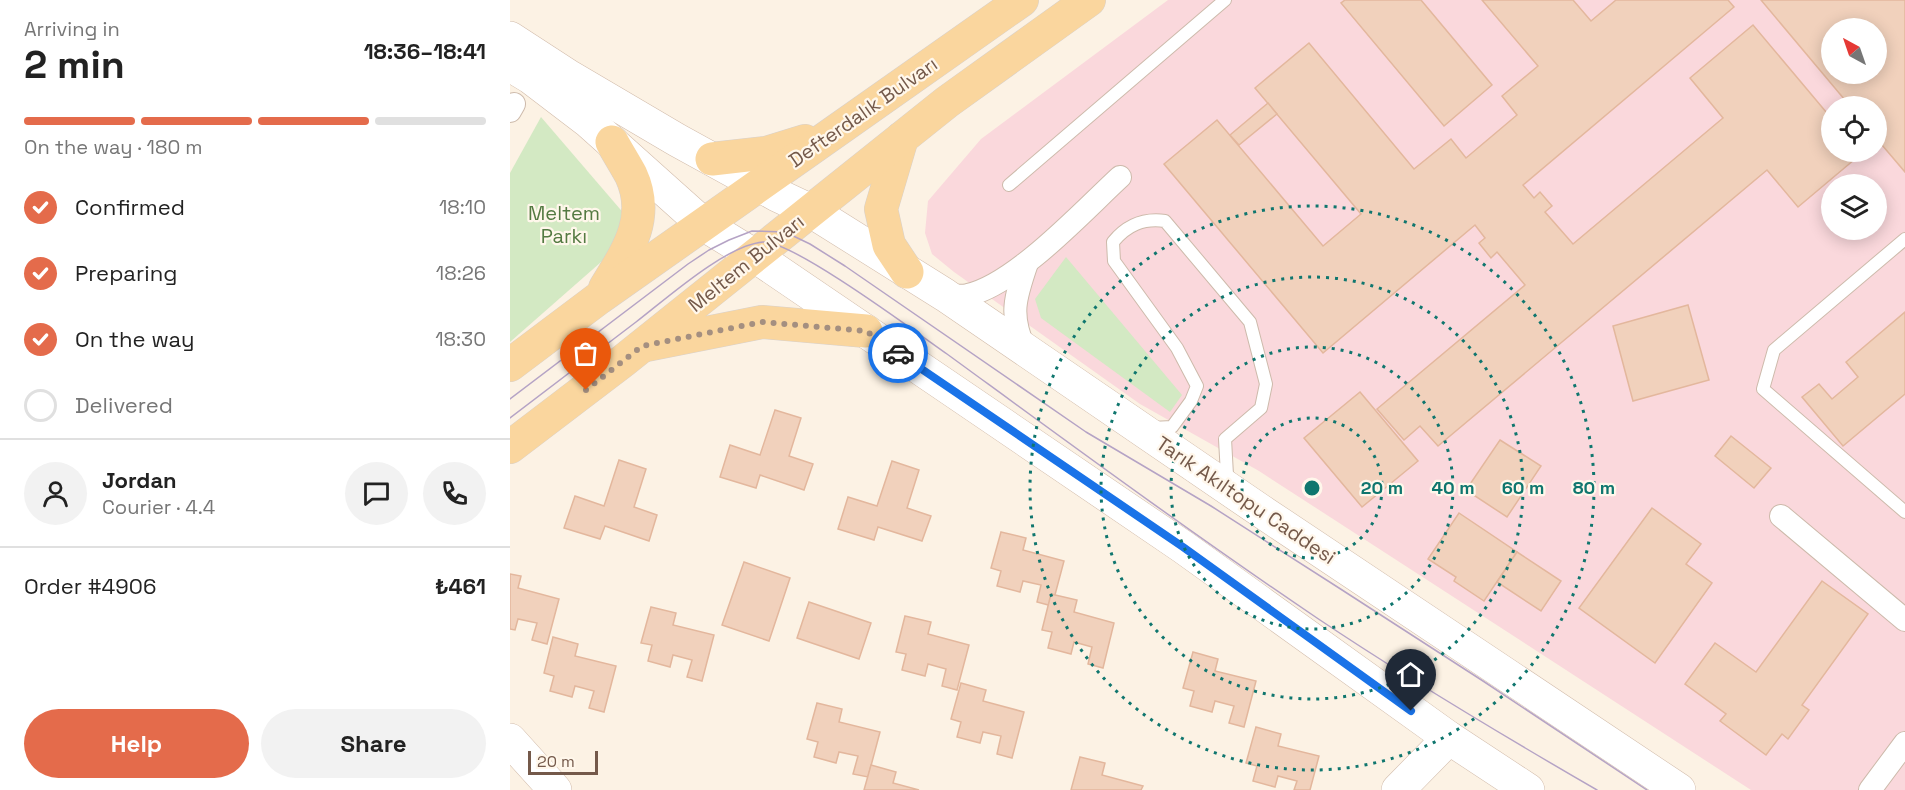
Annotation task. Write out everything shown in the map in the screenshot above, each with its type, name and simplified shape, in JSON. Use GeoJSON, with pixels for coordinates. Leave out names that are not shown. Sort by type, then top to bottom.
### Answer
{"type":"FeatureCollection","features":[{"type":"Feature","properties":{"kind":"main road","name":"Defterdalık Bulvarı"},"geometry":{"type":"LineString","coordinates":[[811,210],[947,102],[1089,0]]}},
{"type":"Feature","properties":{"kind":"main road","name":"Defterdalık Bulvarı"},"geometry":{"type":"LineString","coordinates":[[703,224],[1020,1]]}},
{"type":"Feature","properties":{"kind":"main road","name":"Tarık Akıltopu Caddesi"},"geometry":{"type":"LineString","coordinates":[[510,38],[570,77],[712,159],[811,210],[945,295],[1264,513],[1680,790]]}},
{"type":"Feature","properties":{"kind":"main road"},"geometry":{"type":"LineString","coordinates":[[510,65],[530,77],[589,122],[703,224],[755,256],[1183,547],[1449,738],[1527,789]]}},
{"type":"Feature","properties":{"kind":"main road"},"geometry":{"type":"LineString","coordinates":[[712,159],[766,153],[802,143],[853,118]]}},
{"type":"Feature","properties":{"kind":"main road"},"geometry":{"type":"LineString","coordinates":[[902,138],[881,209],[889,245],[906,272]]}},
{"type":"Feature","properties":{"kind":"main road"},"geometry":{"type":"LineString","coordinates":[[598,298],[627,253],[635,234],[638,205],[631,176],[612,142]]}},
{"type":"Feature","properties":{"kind":"main road","name":"Meltem Bulvarı"},"geometry":{"type":"LineString","coordinates":[[510,447],[642,346],[811,210]]}},
{"type":"Feature","properties":{"kind":"main road"},"geometry":{"type":"LineString","coordinates":[[510,365],[598,298],[703,224]]}},
{"type":"Feature","properties":{"kind":"main road"},"geometry":{"type":"LineString","coordinates":[[642,346],[762,322],[866,331]]}},
{"type":"Feature","properties":{"kind":"main road"},"geometry":{"type":"LineString","coordinates":[[1398,790],[1449,738]]}},
{"type":"Feature","properties":{"kind":"main road"},"geometry":{"type":"LineString","coordinates":[[510,740],[553,789]]}},
{"type":"Feature","properties":{"kind":"street"},"geometry":{"type":"LineString","coordinates":[[945,295],[968,296],[992,285],[1027,263],[1120,177]]}},
{"type":"Feature","properties":{"kind":"street"},"geometry":{"type":"LineString","coordinates":[[1025,350],[1016,330],[1015,304],[1027,263]]}},
{"type":"Feature","properties":{"kind":"street"},"geometry":{"type":"LineString","coordinates":[[1781,516],[1905,620]]}},
{"type":"Feature","properties":{"kind":"street"},"geometry":{"type":"LineString","coordinates":[[1870,790],[1905,743]]}},
{"type":"Feature","properties":{"kind":"lane"},"geometry":{"type":"LineString","coordinates":[[1009,185],[1226,0]]}},
{"type":"Feature","properties":{"kind":"lane"},"geometry":{"type":"LineString","coordinates":[[1140,428],[1172,427],[1191,401],[1197,386],[1177,348],[1114,261],[1113,242],[1124,229],[1152,219],[1165,221],[1250,322],[1266,384],[1261,408],[1225,439],[1227,475],[1264,513]]}},
{"type":"Feature","properties":{"kind":"lane"},"geometry":{"type":"LineString","coordinates":[[1905,239],[1774,350],[1764,389],[1905,512]]}},
{"type":"Feature","properties":{"kind":"shaded area"},"geometry":{"type":"Polygon","coordinates":[[[1168,0],[1905,0],[1905,790],[1751,790],[1259,471],[1140,404],[954,272],[932,254],[925,233],[928,201],[981,139],[1168,0]]]}},
{"type":"Feature","properties":{"kind":"green space","name":"Meltem Parkı"},"geometry":{"type":"Polygon","coordinates":[[[541,117],[626,216],[625,241],[510,342],[510,173],[541,117]]]}},
{"type":"Feature","properties":{"kind":"green space"},"geometry":{"type":"Polygon","coordinates":[[[1066,257],[1182,395],[1170,412],[1041,318],[1035,299],[1066,257]]]}},
{"type":"Feature","properties":{"kind":"building"},"geometry":{"type":"Polygon","coordinates":[[[1345,0],[1421,0],[1492,85],[1444,126],[1341,3],[1345,0]]]}},
{"type":"Feature","properties":{"kind":"building"},"geometry":{"type":"Polygon","coordinates":[[[1482,0],[1573,0],[1591,21],[1616,0],[1728,0],[1734,7],[1523,185],[1534,198],[1540,192],[1552,206],[1545,212],[1573,244],[1723,118],[1690,78],[1753,25],[1821,106],[1821,162],[1851,162],[1837,174],[1821,174],[1821,188],[1798,207],[1767,170],[1438,446],[1420,426],[1404,440],[1377,409],[1525,285],[1497,252],[1491,258],[1479,243],[1485,238],[1475,225],[1323,353],[1164,164],[1217,120],[1323,246],[1361,214],[1255,88],[1309,43],[1414,169],[1451,139],[1466,158],[1517,115],[1502,96],[1538,66],[1482,0]]]}},
{"type":"Feature","properties":{"kind":"building"},"geometry":{"type":"Polygon","coordinates":[[[1761,0],[1905,0],[1905,172],[1887,151],[1887,96],[1842,96],[1832,84],[1887,84],[1887,18],[1821,18],[1821,71],[1761,0]]]}},
{"type":"Feature","properties":{"kind":"building"},"geometry":{"type":"Polygon","coordinates":[[[1268,103],[1277,114],[1239,145],[1230,135],[1268,103]]]}},
{"type":"Feature","properties":{"kind":"building"},"geometry":{"type":"Polygon","coordinates":[[[1688,305],[1709,380],[1633,401],[1613,326],[1688,305]]]}},
{"type":"Feature","properties":{"kind":"building"},"geometry":{"type":"Polygon","coordinates":[[[1905,312],[1905,394],[1843,446],[1802,397],[1819,384],[1832,399],[1858,377],[1846,362],[1905,312]]]}},
{"type":"Feature","properties":{"kind":"building"},"geometry":{"type":"Polygon","coordinates":[[[1360,392],[1418,461],[1362,507],[1304,438],[1360,392]]]}},
{"type":"Feature","properties":{"kind":"building"},"geometry":{"type":"Polygon","coordinates":[[[775,410],[801,418],[789,456],[813,464],[804,490],[760,475],[756,488],[720,477],[730,445],[760,455],[775,410]]]}},
{"type":"Feature","properties":{"kind":"building"},"geometry":{"type":"Polygon","coordinates":[[[1731,436],[1771,468],[1754,488],[1715,456],[1731,436]]]}},
{"type":"Feature","properties":{"kind":"building"},"geometry":{"type":"Polygon","coordinates":[[[1500,440],[1541,466],[1507,517],[1466,490],[1500,440]]]}},
{"type":"Feature","properties":{"kind":"building"},"geometry":{"type":"Polygon","coordinates":[[[619,460],[646,469],[634,507],[657,515],[649,541],[605,526],[600,539],[564,528],[575,496],[604,506],[619,460]]]}},
{"type":"Feature","properties":{"kind":"building"},"geometry":{"type":"Polygon","coordinates":[[[892,461],[919,470],[907,508],[931,516],[922,541],[878,527],[874,540],[838,529],[848,497],[877,506],[892,461]]]}},
{"type":"Feature","properties":{"kind":"building"},"geometry":{"type":"Polygon","coordinates":[[[1652,508],[1701,544],[1686,564],[1712,583],[1655,663],[1579,608],[1652,508]]]}},
{"type":"Feature","properties":{"kind":"building"},"geometry":{"type":"Polygon","coordinates":[[[1459,513],[1517,552],[1484,601],[1454,581],[1456,577],[1428,559],[1459,513]]]}},
{"type":"Feature","properties":{"kind":"building"},"geometry":{"type":"Polygon","coordinates":[[[1001,532],[1026,538],[1023,550],[1064,561],[1052,606],[1037,602],[1041,585],[1023,581],[1020,592],[997,586],[1001,571],[991,568],[1001,532]]]}},
{"type":"Feature","properties":{"kind":"building"},"geometry":{"type":"Polygon","coordinates":[[[1517,552],[1561,581],[1541,611],[1497,582],[1517,552]]]}},
{"type":"Feature","properties":{"kind":"building"},"geometry":{"type":"Polygon","coordinates":[[[744,562],[790,578],[769,641],[722,625],[744,562]]]}},
{"type":"Feature","properties":{"kind":"building"},"geometry":{"type":"Polygon","coordinates":[[[510,574],[521,576],[518,588],[559,599],[547,644],[532,640],[537,623],[518,619],[515,630],[510,629],[510,574]]]}},
{"type":"Feature","properties":{"kind":"building"},"geometry":{"type":"Polygon","coordinates":[[[1822,581],[1868,614],[1802,705],[1809,710],[1788,739],[1782,734],[1766,755],[1720,721],[1726,714],[1685,684],[1715,643],[1756,672],[1822,581]]]}},
{"type":"Feature","properties":{"kind":"building"},"geometry":{"type":"Polygon","coordinates":[[[1051,594],[1077,600],[1074,612],[1114,623],[1103,668],[1088,664],[1092,647],[1074,642],[1071,654],[1048,648],[1052,632],[1042,630],[1051,594]]]}},
{"type":"Feature","properties":{"kind":"building"},"geometry":{"type":"Polygon","coordinates":[[[809,602],[871,623],[859,659],[797,638],[809,602]]]}},
{"type":"Feature","properties":{"kind":"building"},"geometry":{"type":"Polygon","coordinates":[[[651,607],[676,613],[673,625],[714,635],[702,681],[687,677],[692,660],[673,655],[670,667],[648,661],[652,645],[641,643],[651,607]]]}},
{"type":"Feature","properties":{"kind":"building"},"geometry":{"type":"Polygon","coordinates":[[[905,616],[931,622],[928,634],[969,645],[957,690],[942,686],[946,669],[928,664],[925,676],[902,670],[906,654],[896,652],[905,616]]]}},
{"type":"Feature","properties":{"kind":"building"},"geometry":{"type":"Polygon","coordinates":[[[553,637],[578,644],[575,656],[616,666],[604,712],[589,708],[594,691],[575,686],[572,697],[550,691],[554,676],[544,673],[553,637]]]}},
{"type":"Feature","properties":{"kind":"building"},"geometry":{"type":"Polygon","coordinates":[[[1193,652],[1218,659],[1215,671],[1256,681],[1244,727],[1229,723],[1234,706],[1215,701],[1212,712],[1190,706],[1194,691],[1183,688],[1193,652]]]}},
{"type":"Feature","properties":{"kind":"building"},"geometry":{"type":"Polygon","coordinates":[[[961,683],[986,690],[983,701],[1024,712],[1012,758],[997,754],[1001,736],[983,732],[980,743],[957,737],[961,722],[951,719],[961,683]]]}},
{"type":"Feature","properties":{"kind":"building"},"geometry":{"type":"Polygon","coordinates":[[[817,703],[842,709],[839,722],[880,732],[868,777],[853,774],[858,756],[839,752],[836,763],[814,757],[818,742],[807,739],[817,703]]]}},
{"type":"Feature","properties":{"kind":"building"},"geometry":{"type":"Polygon","coordinates":[[[1256,727],[1281,734],[1278,746],[1319,756],[1310,790],[1294,790],[1297,781],[1278,776],[1275,787],[1253,781],[1257,766],[1246,763],[1256,727]]]}},
{"type":"Feature","properties":{"kind":"building"},"geometry":{"type":"Polygon","coordinates":[[[1080,757],[1105,763],[1102,775],[1143,786],[1141,790],[1071,790],[1080,757]]]}},
{"type":"Feature","properties":{"kind":"building"},"geometry":{"type":"Polygon","coordinates":[[[871,765],[896,772],[893,783],[919,790],[864,790],[871,765]]]}},
{"type":"Feature","properties":{"kind":"tram line"},"geometry":{"type":"LineString","coordinates":[[510,399],[709,250],[752,231],[785,232],[810,244],[845,266],[1086,432],[1211,506],[1483,681],[1647,790]]}},
{"type":"Feature","properties":{"kind":"tram line"},"geometry":{"type":"LineString","coordinates":[[510,418],[714,263],[748,245],[763,242],[778,245],[826,271],[883,309],[1177,521],[1317,618],[1386,663],[1597,790]]}},
{"type":"Feature","properties":{"kind":"way so far"},"geometry":{"type":"LineString","coordinates":[[586,390],[642,346],[762,322],[866,331],[898,353]]}},
{"type":"Feature","properties":{"kind":"route"},"geometry":{"type":"LineString","coordinates":[[898,353],[1183,547],[1411,711]]}}]}
